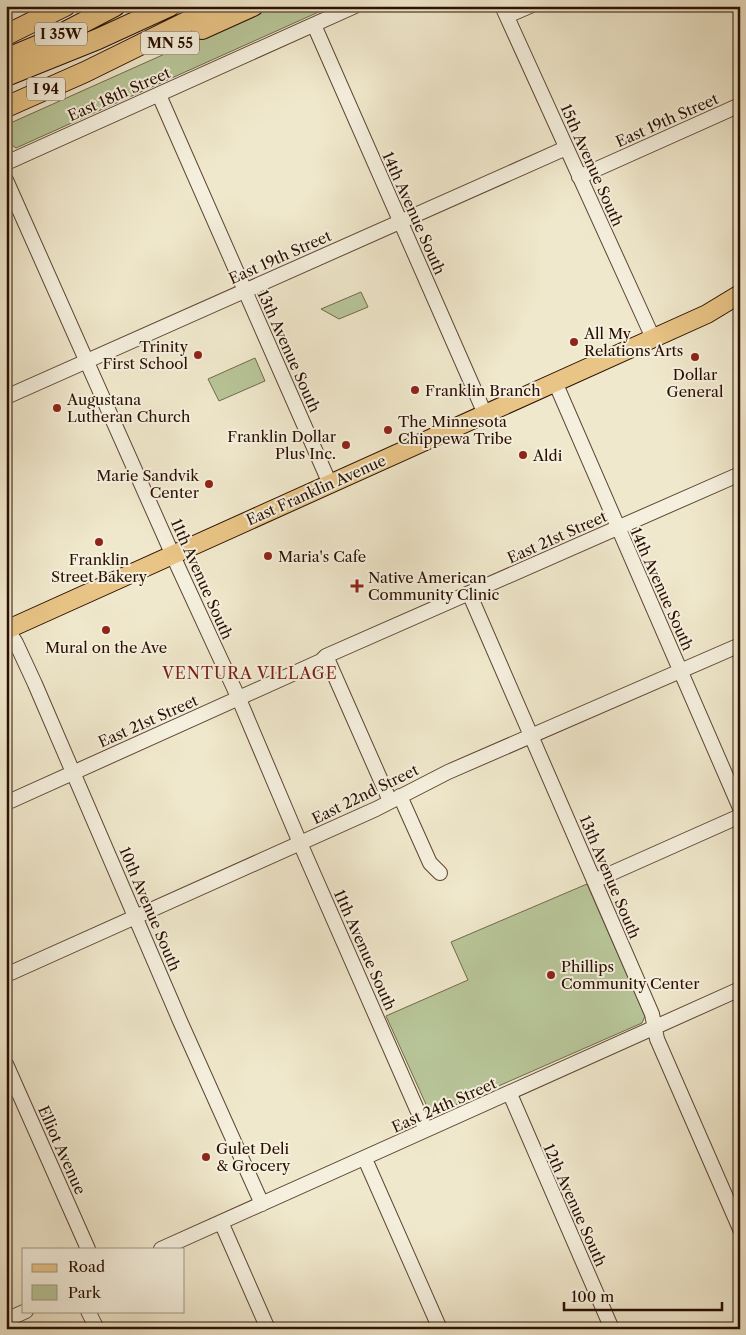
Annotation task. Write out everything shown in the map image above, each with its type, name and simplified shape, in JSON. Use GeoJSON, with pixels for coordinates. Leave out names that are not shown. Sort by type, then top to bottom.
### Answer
{"type":"FeatureCollection","features":[{"type":"Feature","properties":{"kind":"highway"},"geometry":{"type":"LineString","coordinates":[[6,33],[52,6]]}},
{"type":"Feature","properties":{"kind":"highway","name":"I 35W"},"geometry":{"type":"LineString","coordinates":[[6,33],[65,6]]}},
{"type":"Feature","properties":{"kind":"highway","name":"I 35W"},"geometry":{"type":"LineString","coordinates":[[6,59],[44,43],[114,6]]}},
{"type":"Feature","properties":{"kind":"highway"},"geometry":{"type":"LineString","coordinates":[[6,76],[91,42],[170,6]]}},
{"type":"Feature","properties":{"kind":"highway","name":"I 94"},"geometry":{"type":"LineString","coordinates":[[6,107],[85,72],[219,6]]}},
{"type":"Feature","properties":{"kind":"highway","name":"MN 55"},"geometry":{"type":"LineString","coordinates":[[85,72],[145,54],[252,6]]}},
{"type":"Feature","properties":{"kind":"main road","name":"East Franklin Avenue"},"geometry":{"type":"LineString","coordinates":[[7,629],[707,314],[740,294]]}},
{"type":"Feature","properties":{"kind":"main road","name":"East Franklin Avenue"},"geometry":{"type":"LineString","coordinates":[[707,314],[719,313],[740,306]]}},
{"type":"Feature","properties":{"kind":"street","name":"East 18th Street"},"geometry":{"type":"LineString","coordinates":[[6,163],[355,6]]}},
{"type":"Feature","properties":{"kind":"street"},"geometry":{"type":"LineString","coordinates":[[504,11],[530,6]]}},
{"type":"Feature","properties":{"kind":"street","name":"15th Avenue South"},"geometry":{"type":"LineString","coordinates":[[504,11],[653,338]]}},
{"type":"Feature","properties":{"kind":"street","name":"14th Avenue South"},"geometry":{"type":"LineString","coordinates":[[314,25],[485,414]]}},
{"type":"Feature","properties":{"kind":"street","name":"13th Avenue South"},"geometry":{"type":"LineString","coordinates":[[159,95],[330,484]]}},
{"type":"Feature","properties":{"kind":"street","name":"East 19th Street"},"geometry":{"type":"LineString","coordinates":[[580,177],[740,105]]}},
{"type":"Feature","properties":{"kind":"street","name":"East 19th Street"},"geometry":{"type":"LineString","coordinates":[[6,397],[566,148]]}},
{"type":"Feature","properties":{"kind":"street","name":"11th Avenue South"},"geometry":{"type":"LineString","coordinates":[[6,180],[239,699],[426,1130]]}},
{"type":"Feature","properties":{"kind":"street","name":"14th Avenue South"},"geometry":{"type":"LineString","coordinates":[[555,382],[740,808]]}},
{"type":"Feature","properties":{"kind":"street","name":"East 21st Street"},"geometry":{"type":"LineString","coordinates":[[6,803],[239,699],[321,661],[326,656],[740,474]]}},
{"type":"Feature","properties":{"kind":"street","name":"13th Avenue South"},"geometry":{"type":"LineString","coordinates":[[469,593],[652,1014],[657,1039],[740,1229]]}},
{"type":"Feature","properties":{"kind":"street","name":"10th Avenue South"},"geometry":{"type":"LineString","coordinates":[[7,629],[35,684],[262,1204]]}},
{"type":"Feature","properties":{"kind":"street","name":"East 22nd Street"},"geometry":{"type":"LineString","coordinates":[[6,975],[376,809],[448,772],[740,645]]}},
{"type":"Feature","properties":{"kind":"street"},"geometry":{"type":"LineString","coordinates":[[326,656],[395,798],[430,863],[440,872]]}},
{"type":"Feature","properties":{"kind":"street"},"geometry":{"type":"LineString","coordinates":[[594,881],[740,816]]}},
{"type":"Feature","properties":{"kind":"street","name":"East 24th Street"},"geometry":{"type":"LineString","coordinates":[[163,1248],[740,990]]}},
{"type":"Feature","properties":{"kind":"street","name":"Elliot Avenue"},"geometry":{"type":"LineString","coordinates":[[6,1064],[88,1248]]}},
{"type":"Feature","properties":{"kind":"street","name":"12th Avenue South"},"geometry":{"type":"LineString","coordinates":[[510,1094],[612,1329]]}},
{"type":"Feature","properties":{"kind":"street"},"geometry":{"type":"LineString","coordinates":[[365,1158],[440,1329]]}},
{"type":"Feature","properties":{"kind":"street"},"geometry":{"type":"LineString","coordinates":[[221,1222],[268,1329]]}},
{"type":"Feature","properties":{"kind":"street"},"geometry":{"type":"LineString","coordinates":[[6,1320],[24,1312]]}},
{"type":"Feature","properties":{"kind":"street"},"geometry":{"type":"LineString","coordinates":[[88,1312],[96,1329]]}},
{"type":"Feature","properties":{"kind":"green space"},"geometry":{"type":"Polygon","coordinates":[[[272,6],[332,6],[16,148],[6,141],[6,125],[272,6]]]}},
{"type":"Feature","properties":{"kind":"green space"},"geometry":{"type":"Polygon","coordinates":[[[361,292],[368,307],[339,319],[321,309],[361,292]]]}},
{"type":"Feature","properties":{"kind":"green space"},"geometry":{"type":"Polygon","coordinates":[[[255,358],[265,381],[219,401],[208,379],[255,358]]]}},
{"type":"Feature","properties":{"kind":"green space"},"geometry":{"type":"Polygon","coordinates":[[[587,884],[645,1016],[642,1023],[433,1114],[429,1111],[386,1016],[468,980],[451,942],[587,884]]]}},
{"type":"Feature","properties":{"kind":"place","name":"All My Relations Arts"},"geometry":{"type":"Point","coordinates":[574,342]}},
{"type":"Feature","properties":{"kind":"place","name":"Trinity First School"},"geometry":{"type":"Point","coordinates":[198,355]}},
{"type":"Feature","properties":{"kind":"place","name":"Dollar General"},"geometry":{"type":"Point","coordinates":[695,357]}},
{"type":"Feature","properties":{"kind":"place","name":"Franklin Branch"},"geometry":{"type":"Point","coordinates":[415,390]}},
{"type":"Feature","properties":{"kind":"place","name":"Augustana Lutheran Church"},"geometry":{"type":"Point","coordinates":[57,408]}},
{"type":"Feature","properties":{"kind":"place","name":"The Minnesota Chippewa Tribe"},"geometry":{"type":"Point","coordinates":[388,430]}},
{"type":"Feature","properties":{"kind":"place","name":"Franklin Dollar Plus Inc."},"geometry":{"type":"Point","coordinates":[346,445]}},
{"type":"Feature","properties":{"kind":"place","name":"Aldi"},"geometry":{"type":"Point","coordinates":[523,455]}},
{"type":"Feature","properties":{"kind":"place","name":"Marie Sandvik Center"},"geometry":{"type":"Point","coordinates":[209,484]}},
{"type":"Feature","properties":{"kind":"place","name":"Franklin Street Bakery"},"geometry":{"type":"Point","coordinates":[99,542]}},
{"type":"Feature","properties":{"kind":"place","name":"Maria's Cafe"},"geometry":{"type":"Point","coordinates":[268,556]}},
{"type":"Feature","properties":{"kind":"place","name":"Native American Community Clinic"},"geometry":{"type":"Point","coordinates":[357,586]}},
{"type":"Feature","properties":{"kind":"place","name":"Mural on the Ave"},"geometry":{"type":"Point","coordinates":[106,630]}},
{"type":"Feature","properties":{"kind":"place","name":"Phillips Community Center"},"geometry":{"type":"Point","coordinates":[551,975]}},
{"type":"Feature","properties":{"kind":"place","name":"Gulet Deli & Grocery"},"geometry":{"type":"Point","coordinates":[206,1157]}},
{"type":"Feature","properties":{"kind":"district","name":"VENTURA VILLAGE"},"geometry":{"type":"Point","coordinates":[250,673]}}]}
